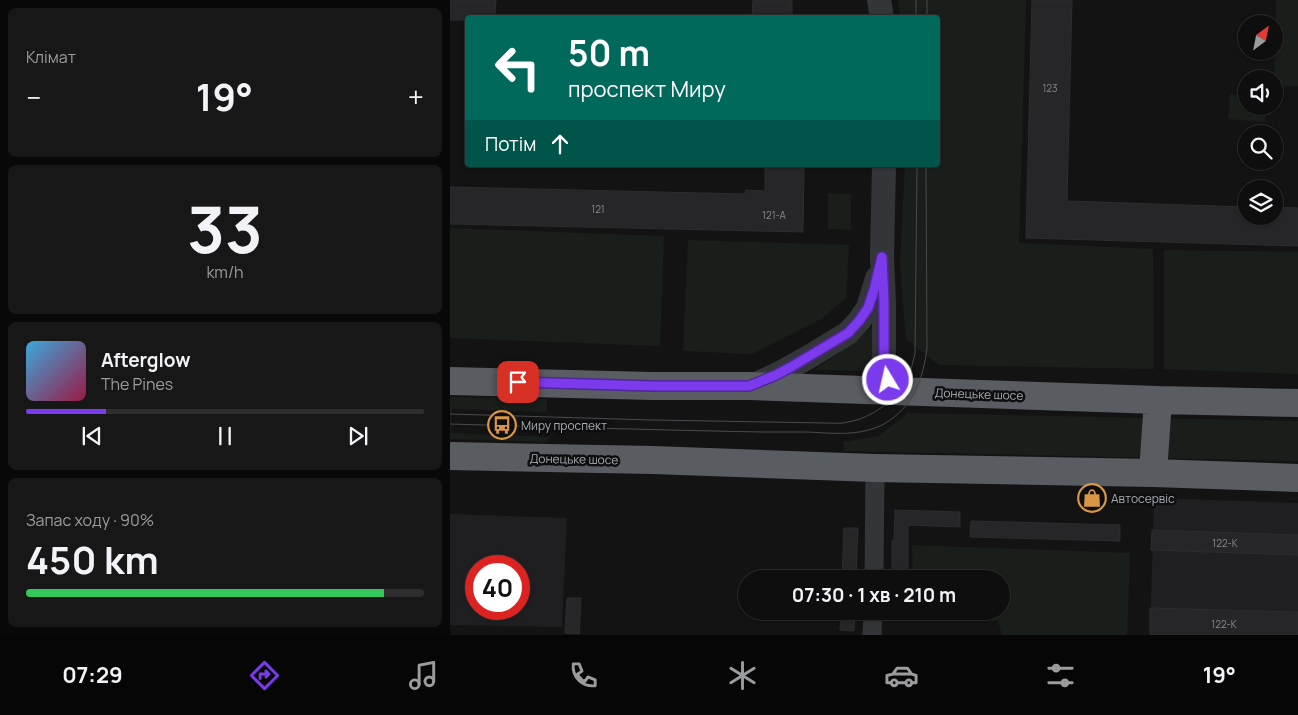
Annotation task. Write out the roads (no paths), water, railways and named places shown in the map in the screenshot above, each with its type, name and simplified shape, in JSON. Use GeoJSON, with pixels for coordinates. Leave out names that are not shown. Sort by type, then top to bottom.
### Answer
{"type":"FeatureCollection","features":[{"type":"Feature","properties":{"kind":"highway","name":"Донецьке шосе"},"geometry":{"type":"LineString","coordinates":[[450,381],[653,386],[749,386],[1298,403]]}},
{"type":"Feature","properties":{"kind":"highway"},"geometry":{"type":"LineString","coordinates":[[1153,473],[1158,400]]}},
{"type":"Feature","properties":{"kind":"highway","name":"Донецьке шосе"},"geometry":{"type":"LineString","coordinates":[[450,456],[1298,478]]}},
{"type":"Feature","properties":{"kind":"street"},"geometry":{"type":"LineString","coordinates":[[879,0],[882,15]]}},
{"type":"Feature","properties":{"kind":"street"},"geometry":{"type":"LineString","coordinates":[[884,167],[882,257],[884,367],[888,380],[899,391]]}},
{"type":"Feature","properties":{"kind":"street"},"geometry":{"type":"LineString","coordinates":[[749,386],[791,367],[848,333],[868,308],[882,257]]}},
{"type":"Feature","properties":{"kind":"street"},"geometry":{"type":"LineString","coordinates":[[874,570],[875,468]]}},
{"type":"Feature","properties":{"kind":"street"},"geometry":{"type":"LineString","coordinates":[[872,635],[873,620]]}},
{"type":"Feature","properties":{"kind":"tram line"},"geometry":{"type":"LineString","coordinates":[[916,0],[916,15]]}},
{"type":"Feature","properties":{"kind":"tram line"},"geometry":{"type":"LineString","coordinates":[[927,0],[927,15]]}},
{"type":"Feature","properties":{"kind":"tram line"},"geometry":{"type":"LineString","coordinates":[[450,414],[837,423],[845,423],[866,417],[882,407],[897,394],[910,373],[915,353],[917,167]]}},
{"type":"Feature","properties":{"kind":"tram line"},"geometry":{"type":"LineString","coordinates":[[450,424],[836,433],[855,433],[884,424],[902,409],[915,392],[923,371],[927,348],[926,167]]}},
{"type":"Feature","properties":{"kind":"place","name":"Миру проспект"},"geometry":{"type":"Point","coordinates":[502,425]}},
{"type":"Feature","properties":{"kind":"place","name":"Автосервіс"},"geometry":{"type":"Point","coordinates":[1092,498]}}]}
